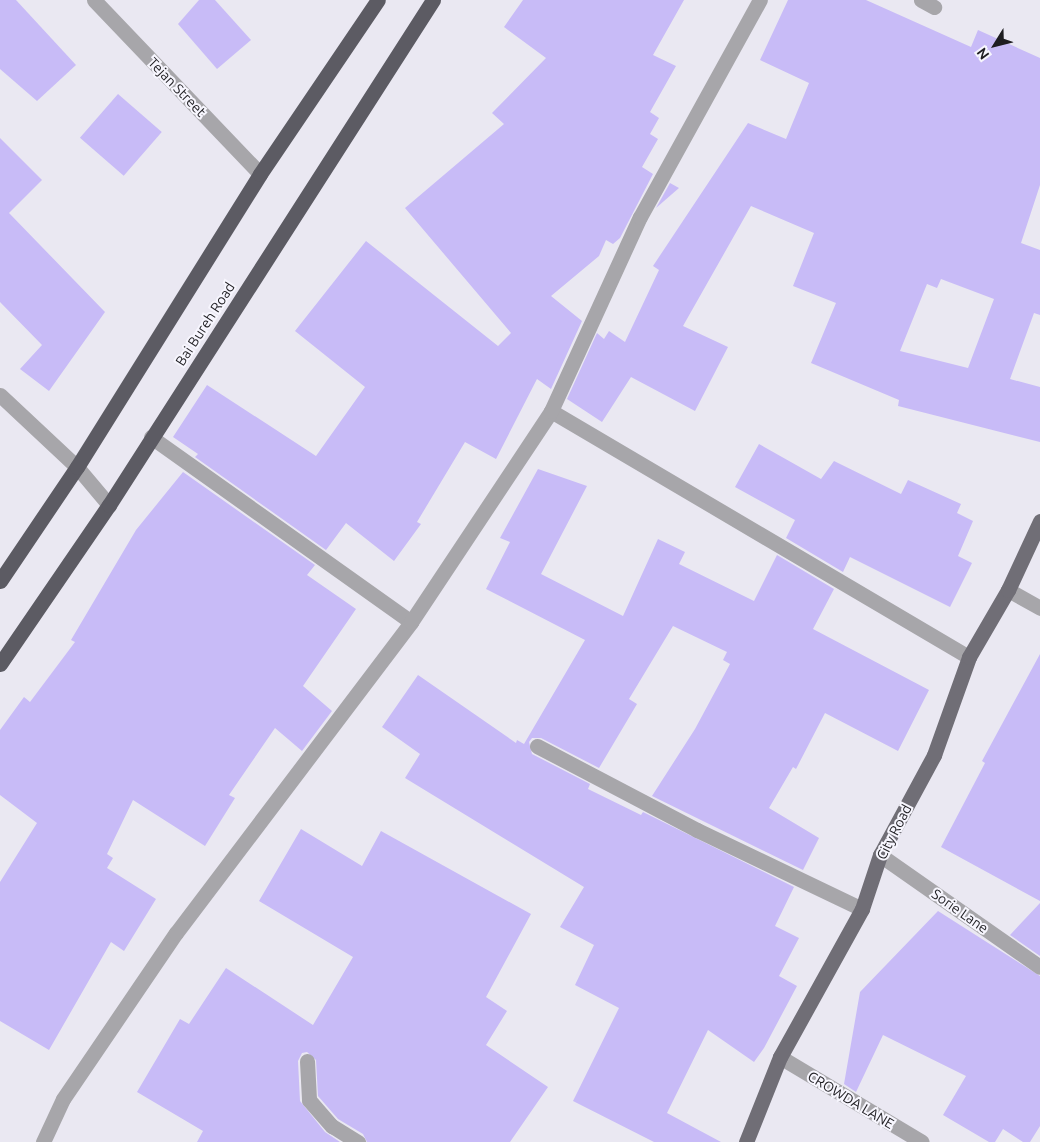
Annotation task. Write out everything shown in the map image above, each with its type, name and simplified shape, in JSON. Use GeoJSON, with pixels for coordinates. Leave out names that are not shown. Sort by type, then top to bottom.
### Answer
{"type":"FeatureCollection","features":[{"type":"Feature","properties":{"kind":"highway"},"geometry":{"type":"LineString","coordinates":[[0,581],[77,466],[260,174],[378,0]]}},
{"type":"Feature","properties":{"kind":"highway","name":"Bai Bureh Road"},"geometry":{"type":"LineString","coordinates":[[0,664],[109,505],[433,0]]}},
{"type":"Feature","properties":{"kind":"main road","name":"City Road"},"geometry":{"type":"LineString","coordinates":[[746,1142],[780,1057],[862,909],[880,855],[934,755],[969,657],[1008,590],[1040,521]]}},
{"type":"Feature","properties":{"kind":"street","name":"Tejan Street"},"geometry":{"type":"LineString","coordinates":[[94,0],[260,174]]}},
{"type":"Feature","properties":{"kind":"street"},"geometry":{"type":"LineString","coordinates":[[43,1142],[63,1099],[176,932],[411,622],[551,411],[640,217],[760,0]]}},
{"type":"Feature","properties":{"kind":"street"},"geometry":{"type":"LineString","coordinates":[[920,0],[934,7]]}},
{"type":"Feature","properties":{"kind":"street"},"geometry":{"type":"LineString","coordinates":[[0,395],[77,466],[109,505]]}},
{"type":"Feature","properties":{"kind":"street"},"geometry":{"type":"LineString","coordinates":[[551,411],[969,657]]}},
{"type":"Feature","properties":{"kind":"street"},"geometry":{"type":"LineString","coordinates":[[151,437],[411,622]]}},
{"type":"Feature","properties":{"kind":"street"},"geometry":{"type":"LineString","coordinates":[[1008,590],[1040,608]]}},
{"type":"Feature","properties":{"kind":"street"},"geometry":{"type":"LineString","coordinates":[[537,746],[688,826],[862,909]]}},
{"type":"Feature","properties":{"kind":"street","name":"Sorie Lane"},"geometry":{"type":"LineString","coordinates":[[880,855],[1040,967]]}},
{"type":"Feature","properties":{"kind":"street","name":"CROWDA LANE"},"geometry":{"type":"LineString","coordinates":[[780,1057],[922,1142]]}},
{"type":"Feature","properties":{"kind":"street"},"geometry":{"type":"LineString","coordinates":[[307,1060],[309,1100],[332,1126],[358,1142]]}},
{"type":"Feature","properties":{"kind":"building"},"geometry":{"type":"Polygon","coordinates":[[[0,0],[16,0],[76,65],[37,101],[0,69],[0,0]]]}},
{"type":"Feature","properties":{"kind":"building"},"geometry":{"type":"Polygon","coordinates":[[[199,0],[215,0],[251,40],[217,69],[178,24],[199,0]]]}},
{"type":"Feature","properties":{"kind":"building"},"geometry":{"type":"Polygon","coordinates":[[[523,0],[684,0],[653,55],[676,66],[650,112],[659,118],[650,134],[658,139],[642,167],[653,174],[620,238],[613,244],[606,240],[599,256],[551,296],[582,321],[551,389],[537,379],[496,459],[465,442],[417,522],[421,524],[394,561],[346,523],[326,550],[195,457],[198,454],[173,437],[207,385],[316,456],[365,387],[295,331],[366,241],[498,346],[511,333],[405,208],[504,124],[492,113],[546,58],[504,27],[523,0]]]}},
{"type":"Feature","properties":{"kind":"building"},"geometry":{"type":"Polygon","coordinates":[[[788,0],[866,0],[971,47],[978,30],[1040,58],[1040,185],[1021,243],[1040,250],[1040,315],[1034,313],[1010,379],[1040,387],[1040,442],[898,406],[899,400],[811,363],[836,303],[793,286],[814,233],[751,206],[683,326],[728,347],[695,411],[631,377],[602,422],[567,399],[597,333],[604,339],[609,331],[625,342],[659,270],[653,266],[748,123],[786,139],[809,83],[760,60],[788,0]],[[941,279],[937,288],[927,284],[900,351],[968,368],[994,299],[941,279]]]}},
{"type":"Feature","properties":{"kind":"building"},"geometry":{"type":"Polygon","coordinates":[[[118,94],[162,132],[124,176],[80,138],[118,94]]]}},
{"type":"Feature","properties":{"kind":"building"},"geometry":{"type":"Polygon","coordinates":[[[0,138],[42,180],[9,213],[105,312],[49,391],[20,369],[42,345],[0,302],[0,138]]]}},
{"type":"Feature","properties":{"kind":"building"},"geometry":{"type":"Polygon","coordinates":[[[670,183],[679,188],[656,208],[670,183]]]}},
{"type":"Feature","properties":{"kind":"building"},"geometry":{"type":"Polygon","coordinates":[[[759,444],[821,479],[834,461],[901,494],[908,480],[961,504],[957,513],[973,521],[958,556],[972,563],[950,607],[850,557],[843,572],[786,538],[795,520],[735,487],[759,444]]]}},
{"type":"Feature","properties":{"kind":"building"},"geometry":{"type":"Polygon","coordinates":[[[538,469],[587,486],[541,574],[623,616],[658,539],[685,552],[679,564],[754,601],[777,555],[834,589],[813,629],[929,690],[898,751],[825,713],[796,769],[793,767],[769,808],[819,838],[803,870],[652,796],[695,729],[730,664],[723,660],[727,652],[673,626],[629,699],[637,704],[599,768],[541,738],[532,738],[529,742],[532,754],[590,784],[588,789],[641,815],[643,812],[794,887],[775,926],[799,938],[779,976],[797,986],[764,1048],[754,1062],[708,1030],[667,1113],[721,1142],[654,1142],[573,1101],[619,1008],[575,985],[594,945],[560,927],[584,887],[405,778],[420,754],[382,727],[418,675],[516,743],[517,740],[524,744],[585,640],[486,589],[510,542],[500,538],[538,469]]]}},
{"type":"Feature","properties":{"kind":"building"},"geometry":{"type":"Polygon","coordinates":[[[183,472],[315,565],[307,575],[356,609],[303,686],[332,711],[302,751],[275,728],[229,795],[235,798],[205,846],[133,800],[107,854],[113,858],[107,868],[156,899],[124,951],[111,942],[49,1050],[0,1021],[0,882],[37,823],[0,795],[0,730],[24,697],[30,702],[75,642],[71,640],[136,530],[183,472]]]}},
{"type":"Feature","properties":{"kind":"building"},"geometry":{"type":"Polygon","coordinates":[[[1040,654],[1040,901],[941,847],[985,763],[982,761],[1040,654]]]}},
{"type":"Feature","properties":{"kind":"building"},"geometry":{"type":"Polygon","coordinates":[[[301,829],[362,866],[381,831],[531,914],[486,997],[507,1011],[486,1045],[548,1087],[510,1142],[367,1142],[363,1134],[338,1119],[318,1096],[316,1060],[307,1052],[302,1053],[298,1061],[300,1101],[325,1132],[340,1142],[197,1142],[203,1131],[137,1092],[180,1019],[189,1024],[226,968],[313,1025],[353,957],[259,901],[301,829]]]}},
{"type":"Feature","properties":{"kind":"building"},"geometry":{"type":"Polygon","coordinates":[[[1040,903],[1040,956],[1010,935],[1040,903]]]}},
{"type":"Feature","properties":{"kind":"building"},"geometry":{"type":"Polygon","coordinates":[[[938,911],[1040,976],[1040,1126],[1030,1142],[1023,1142],[1003,1129],[995,1142],[989,1142],[943,1115],[966,1076],[883,1035],[856,1092],[844,1084],[860,992],[938,911]]]}}]}
